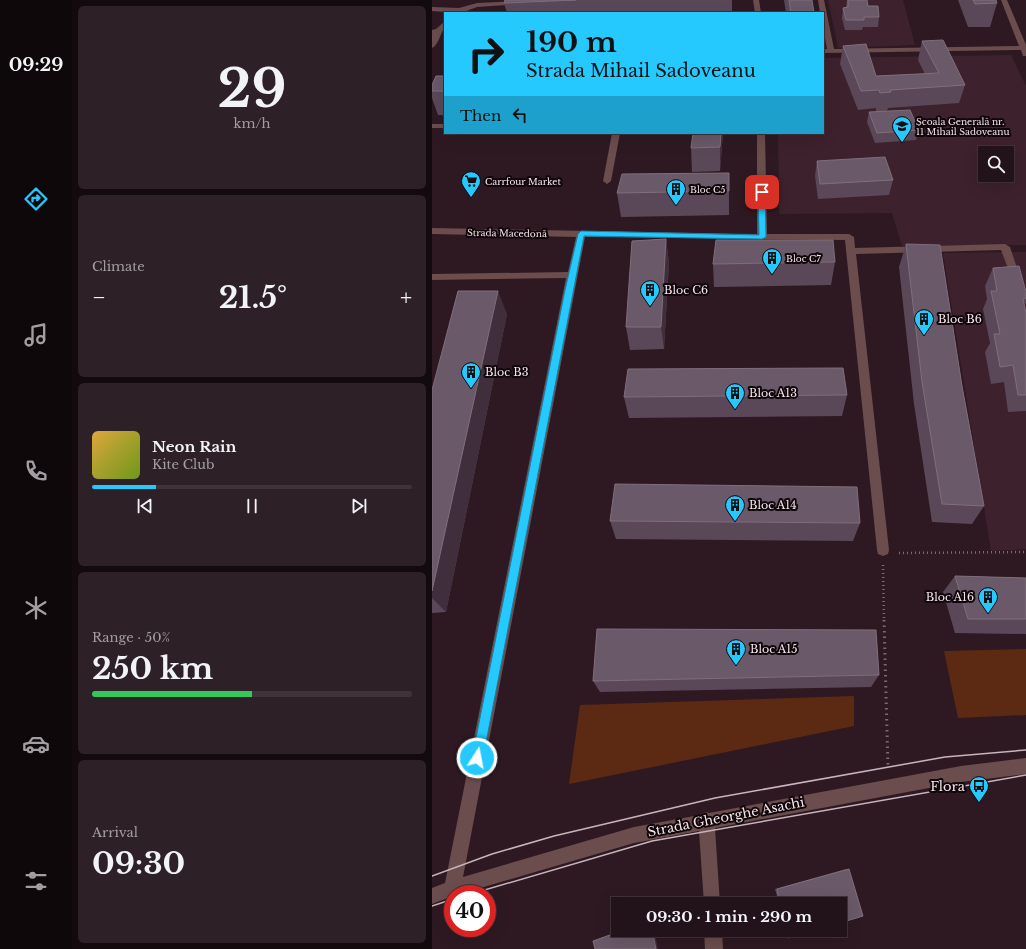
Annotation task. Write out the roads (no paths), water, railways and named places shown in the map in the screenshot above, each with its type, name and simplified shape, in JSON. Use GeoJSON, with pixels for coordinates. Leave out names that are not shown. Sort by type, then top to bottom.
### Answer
{"type":"FeatureCollection","features":[{"type":"Feature","properties":{"kind":"street"},"geometry":{"type":"LineString","coordinates":[[756,0],[758,12]]}},
{"type":"Feature","properties":{"kind":"street"},"geometry":{"type":"LineString","coordinates":[[821,0],[822,12]]}},
{"type":"Feature","properties":{"kind":"street"},"geometry":{"type":"LineString","coordinates":[[824,26],[827,51],[1024,52],[1004,0]]}},
{"type":"Feature","properties":{"kind":"street"},"geometry":{"type":"LineString","coordinates":[[432,9],[458,11],[481,5],[528,2]]}},
{"type":"Feature","properties":{"kind":"street"},"geometry":{"type":"LineString","coordinates":[[432,46],[435,32],[444,24]]}},
{"type":"Feature","properties":{"kind":"street"},"geometry":{"type":"LineString","coordinates":[[432,126],[444,126]]}},
{"type":"Feature","properties":{"kind":"street"},"geometry":{"type":"LineString","coordinates":[[607,181],[616,134]]}},
{"type":"Feature","properties":{"kind":"street"},"geometry":{"type":"LineString","coordinates":[[761,134],[762,237]]}},
{"type":"Feature","properties":{"kind":"street","name":"Strada Macedonă"},"geometry":{"type":"LineString","coordinates":[[432,231],[762,237],[848,237],[850,251]]}},
{"type":"Feature","properties":{"kind":"street"},"geometry":{"type":"LineString","coordinates":[[453,885],[581,234]]}},
{"type":"Feature","properties":{"kind":"street"},"geometry":{"type":"LineString","coordinates":[[883,551],[850,251],[1005,247],[1014,274]]}},
{"type":"Feature","properties":{"kind":"street"},"geometry":{"type":"LineString","coordinates":[[432,277],[572,275]]}},
{"type":"Feature","properties":{"kind":"street","name":"Strada Gheorghe Asachi"},"geometry":{"type":"LineString","coordinates":[[462,885],[634,835],[706,820],[961,774],[1026,766]]}},
{"type":"Feature","properties":{"kind":"street"},"geometry":{"type":"LineString","coordinates":[[706,820],[712,897]]}},
{"type":"Feature","properties":{"kind":"street","name":"Strada Gheorghe Asachi"},"geometry":{"type":"LineString","coordinates":[[432,896],[444,891]]}},
{"type":"Feature","properties":{"kind":"street"},"geometry":{"type":"LineString","coordinates":[[713,937],[714,949]]}},
{"type":"Feature","properties":{"kind":"tram line"},"geometry":{"type":"LineString","coordinates":[[432,876],[492,854],[554,836],[715,798],[945,757],[1026,750]]}},
{"type":"Feature","properties":{"kind":"tram line"},"geometry":{"type":"LineString","coordinates":[[496,887],[652,841],[1026,775]]}},
{"type":"Feature","properties":{"kind":"tram line"},"geometry":{"type":"LineString","coordinates":[[432,906],[444,902]]}},
{"type":"Feature","properties":{"kind":"place","name":"Școala Generală nr. 11 Mihail Sadoveanu"},"geometry":{"type":"Point","coordinates":[902,143]}},
{"type":"Feature","properties":{"kind":"place","name":"Carrfour Market"},"geometry":{"type":"Point","coordinates":[471,198]}},
{"type":"Feature","properties":{"kind":"place","name":"Bloc C5"},"geometry":{"type":"Point","coordinates":[676,206]}},
{"type":"Feature","properties":{"kind":"place","name":"Bloc C7"},"geometry":{"type":"Point","coordinates":[772,275]}},
{"type":"Feature","properties":{"kind":"place","name":"Bloc C6"},"geometry":{"type":"Point","coordinates":[650,307]}},
{"type":"Feature","properties":{"kind":"place","name":"Bloc B6"},"geometry":{"type":"Point","coordinates":[924,336]}},
{"type":"Feature","properties":{"kind":"place","name":"Bloc B3"},"geometry":{"type":"Point","coordinates":[471,389]}},
{"type":"Feature","properties":{"kind":"place","name":"Bloc A13"},"geometry":{"type":"Point","coordinates":[735,410]}},
{"type":"Feature","properties":{"kind":"place","name":"Bloc A14"},"geometry":{"type":"Point","coordinates":[735,522]}},
{"type":"Feature","properties":{"kind":"place","name":"Bloc A16"},"geometry":{"type":"Point","coordinates":[988,614]}},
{"type":"Feature","properties":{"kind":"place","name":"Bloc A15"},"geometry":{"type":"Point","coordinates":[736,666]}},
{"type":"Feature","properties":{"kind":"place","name":"Flora"},"geometry":{"type":"Point","coordinates":[979,803]}}]}
